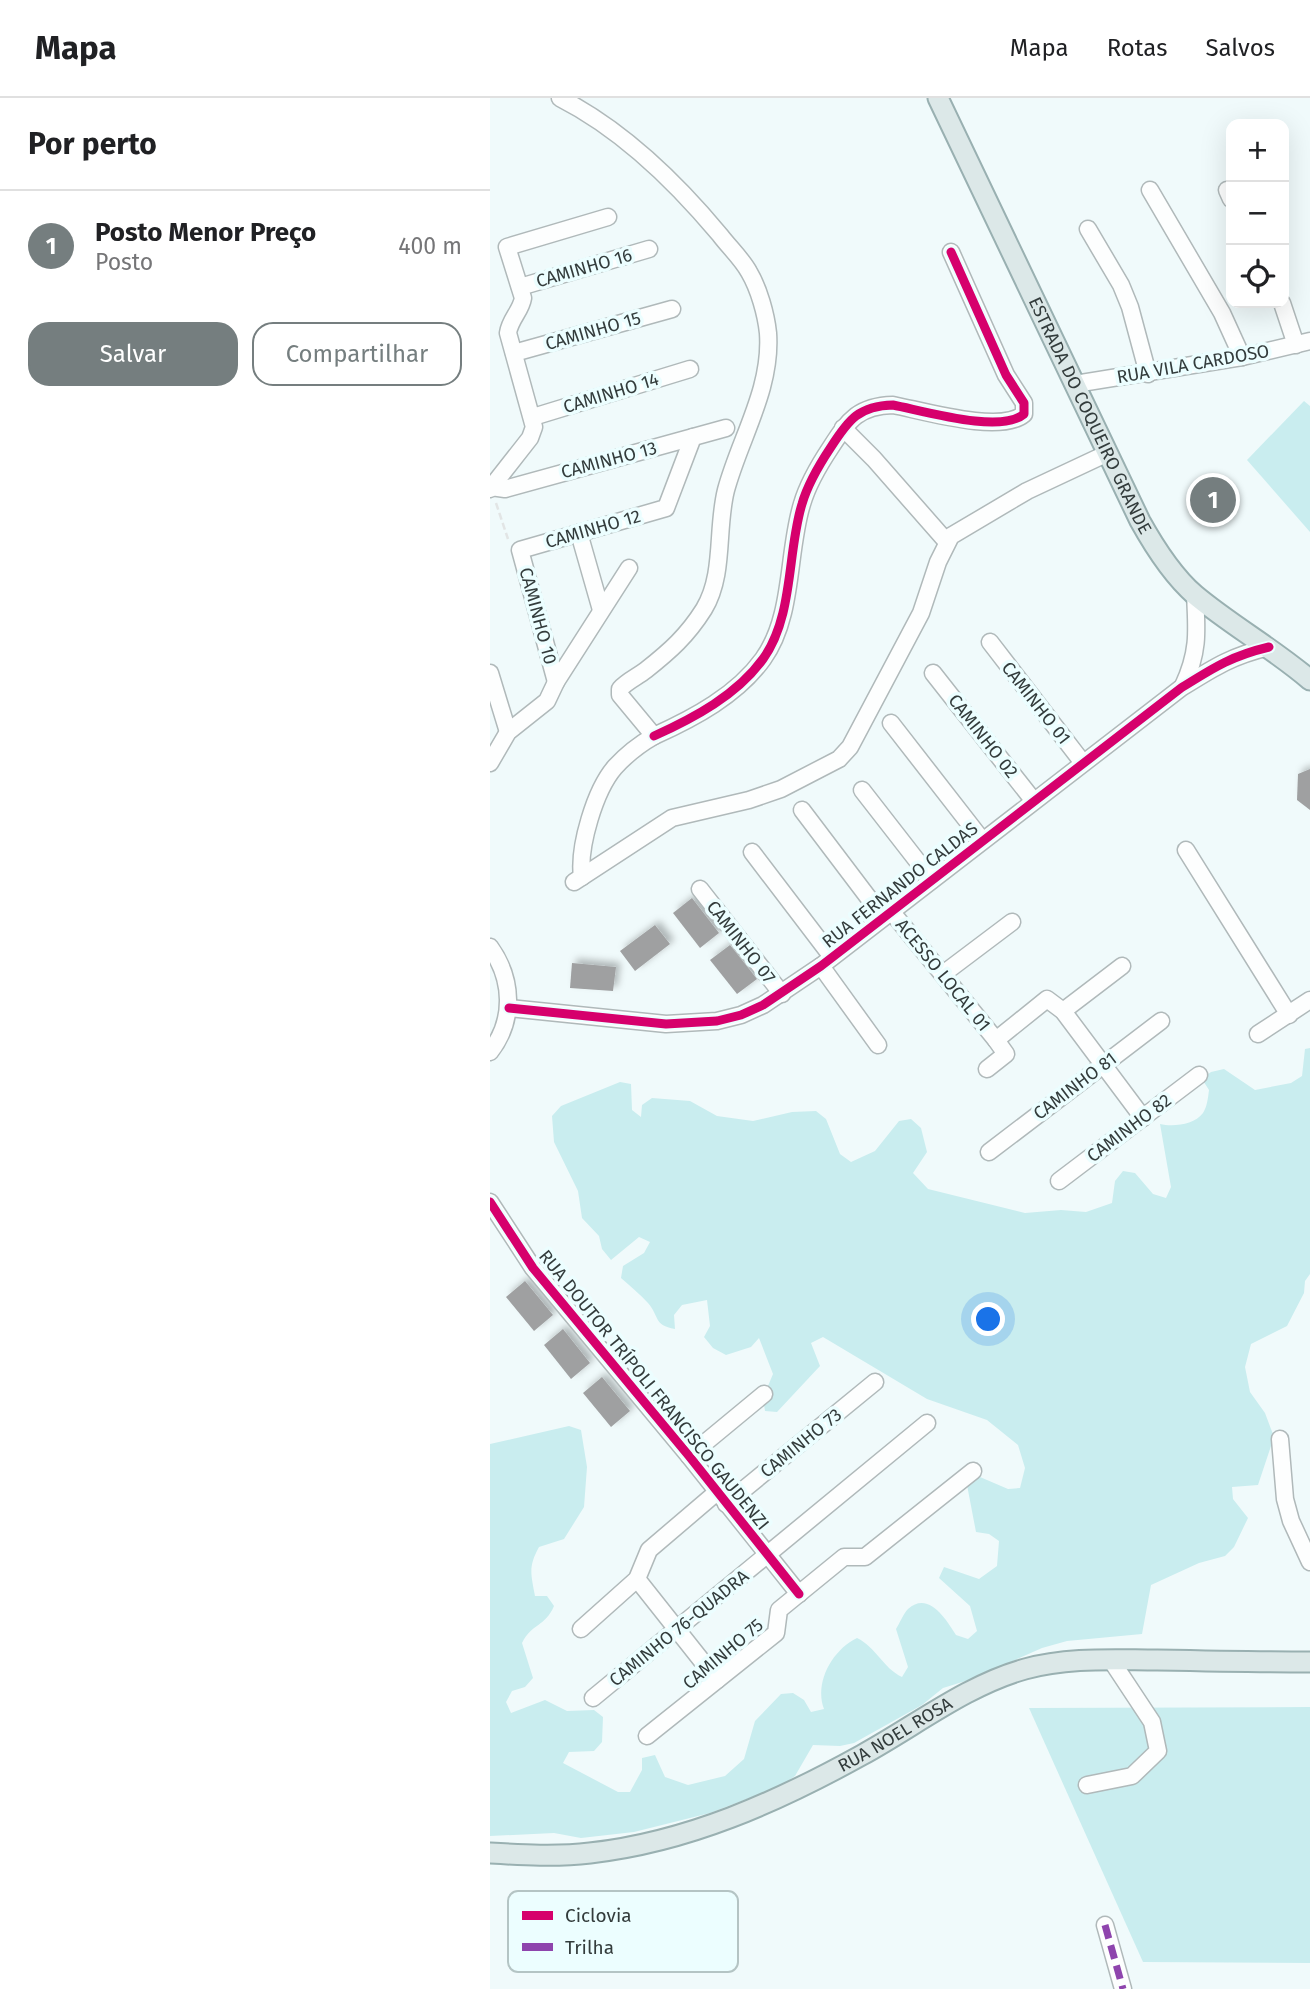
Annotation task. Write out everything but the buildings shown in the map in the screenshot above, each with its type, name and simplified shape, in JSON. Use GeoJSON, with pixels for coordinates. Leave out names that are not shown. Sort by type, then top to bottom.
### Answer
{"type":"FeatureCollection","features":[{"type":"Feature","properties":{"kind":"main road","name":"ESTRADA DO COQUEIRO GRANDE"},"geometry":{"type":"LineString","coordinates":[[938,98],[1155,548],[1195,595],[1269,647],[1310,680]]}},
{"type":"Feature","properties":{"kind":"main road","name":"RUA NOEL ROSA"},"geometry":{"type":"LineString","coordinates":[[490,1853],[592,1853],[708,1827],[765,1805],[998,1679],[1051,1663],[1111,1660],[1310,1662]]}},
{"type":"Feature","properties":{"kind":"street"},"geometry":{"type":"LineString","coordinates":[[560,98],[583,110],[629,142],[690,198],[749,270],[757,288],[768,332],[765,373],[758,402],[725,493],[715,580],[706,606],[675,647],[621,689],[620,695],[624,702],[654,736]]}},
{"type":"Feature","properties":{"kind":"street"},"geometry":{"type":"LineString","coordinates":[[1150,190],[1222,313],[1242,357]]}},
{"type":"Feature","properties":{"kind":"street"},"geometry":{"type":"LineString","coordinates":[[491,488],[530,438],[534,427],[508,333],[523,298],[508,247],[608,217]]}},
{"type":"Feature","properties":{"kind":"street"},"geometry":{"type":"LineString","coordinates":[[1088,229],[1121,285],[1130,307],[1148,374]]}},
{"type":"Feature","properties":{"kind":"street","name":"CAMINHO 16"},"geometry":{"type":"LineString","coordinates":[[520,287],[649,249]]}},
{"type":"Feature","properties":{"kind":"street"},"geometry":{"type":"LineString","coordinates":[[951,252],[1006,375],[1024,403],[1024,414],[1007,422],[989,423],[893,405],[878,405],[850,419],[810,482],[801,505],[786,595],[775,635],[764,657],[747,677],[728,693],[681,724],[654,736],[614,768],[606,780],[581,849],[578,880],[672,818],[750,800],[781,789],[839,759],[850,747],[921,614],[946,541],[957,531],[1027,491],[1108,453]]}},
{"type":"Feature","properties":{"kind":"street"},"geometry":{"type":"LineString","coordinates":[[1285,308],[1303,343]]}},
{"type":"Feature","properties":{"kind":"street","name":"CAMINHO 15"},"geometry":{"type":"LineString","coordinates":[[514,353],[672,309]]}},
{"type":"Feature","properties":{"kind":"street","name":"RUA VILA CARDOSO"},"geometry":{"type":"LineString","coordinates":[[1075,384],[1148,374],[1303,343]]}},
{"type":"Feature","properties":{"kind":"street","name":"CAMINHO 14"},"geometry":{"type":"LineString","coordinates":[[533,417],[690,369]]}},
{"type":"Feature","properties":{"kind":"street","name":"CAMINHO 13"},"geometry":{"type":"LineString","coordinates":[[491,488],[505,489],[726,428]]}},
{"type":"Feature","properties":{"kind":"street"},"geometry":{"type":"LineString","coordinates":[[843,428],[874,458],[946,541]]}},
{"type":"Feature","properties":{"kind":"street","name":"CAMINHO 12"},"geometry":{"type":"LineString","coordinates":[[520,550],[666,508],[693,437]]}},
{"type":"Feature","properties":{"kind":"street"},"geometry":{"type":"LineString","coordinates":[[579,533],[601,610]]}},
{"type":"Feature","properties":{"kind":"street","name":"CAMINHO 10"},"geometry":{"type":"LineString","coordinates":[[520,550],[556,682]]}},
{"type":"Feature","properties":{"kind":"street"},"geometry":{"type":"LineString","coordinates":[[490,763],[508,732],[542,707],[629,568]]}},
{"type":"Feature","properties":{"kind":"street","name":"RUA FERNANDO CALDAS"},"geometry":{"type":"LineString","coordinates":[[1181,688],[1196,650],[1195,595]]}},
{"type":"Feature","properties":{"kind":"street","name":"CAMINHO 01"},"geometry":{"type":"LineString","coordinates":[[990,642],[1083,763]]}},
{"type":"Feature","properties":{"kind":"street","name":"RUA FERNANDO CALDAS"},"geometry":{"type":"LineString","coordinates":[[509,1008],[638,1022],[694,1024],[741,1015],[782,994],[826,962],[1181,688],[1218,664],[1240,654],[1269,647]]}},
{"type":"Feature","properties":{"kind":"street"},"geometry":{"type":"LineString","coordinates":[[1196,650],[1218,664]]}},
{"type":"Feature","properties":{"kind":"street"},"geometry":{"type":"LineString","coordinates":[[490,673],[508,732]]}},
{"type":"Feature","properties":{"kind":"street","name":"CAMINHO 02"},"geometry":{"type":"LineString","coordinates":[[933,673],[1033,800]]}},
{"type":"Feature","properties":{"kind":"street"},"geometry":{"type":"LineString","coordinates":[[891,723],[982,840]]}},
{"type":"Feature","properties":{"kind":"street"},"geometry":{"type":"LineString","coordinates":[[862,790],[932,880]]}},
{"type":"Feature","properties":{"kind":"street","name":"ACESSO LOCAL 01"},"geometry":{"type":"LineString","coordinates":[[802,810],[996,1040]]}},
{"type":"Feature","properties":{"kind":"street"},"geometry":{"type":"LineString","coordinates":[[1186,850],[1289,1015]]}},
{"type":"Feature","properties":{"kind":"street"},"geometry":{"type":"LineString","coordinates":[[752,852],[878,1045]]}},
{"type":"Feature","properties":{"kind":"street","name":"CAMINHO 07"},"geometry":{"type":"LineString","coordinates":[[700,889],[782,994]]}},
{"type":"Feature","properties":{"kind":"street"},"geometry":{"type":"LineString","coordinates":[[943,974],[1012,922]]}},
{"type":"Feature","properties":{"kind":"street"},"geometry":{"type":"LineString","coordinates":[[490,947],[502,966],[508,987],[509,1008],[500,1037],[490,1052]]}},
{"type":"Feature","properties":{"kind":"street"},"geometry":{"type":"LineString","coordinates":[[1063,1011],[1122,966]]}},
{"type":"Feature","properties":{"kind":"street"},"geometry":{"type":"LineString","coordinates":[[987,1069],[1006,1054],[996,1040],[1047,999],[1063,1011],[1143,1118]]}},
{"type":"Feature","properties":{"kind":"street"},"geometry":{"type":"LineString","coordinates":[[1258,1034],[1310,1000]]}},
{"type":"Feature","properties":{"kind":"street","name":"CAMINHO 81"},"geometry":{"type":"LineString","coordinates":[[989,1152],[1161,1021]]}},
{"type":"Feature","properties":{"kind":"street","name":"CAMINHO 82"},"geometry":{"type":"LineString","coordinates":[[1059,1181],[1199,1075]]}},
{"type":"Feature","properties":{"kind":"street","name":"RUA DOUTOR TRÍPOLI FRANCISCO GAUDENZI"},"geometry":{"type":"LineString","coordinates":[[490,1202],[533,1268],[799,1594]]}},
{"type":"Feature","properties":{"kind":"street","name":"CAMINHO 73"},"geometry":{"type":"LineString","coordinates":[[581,1629],[638,1579],[649,1550],[875,1382]]}},
{"type":"Feature","properties":{"kind":"street"},"geometry":{"type":"LineString","coordinates":[[689,1456],[764,1394]]}},
{"type":"Feature","properties":{"kind":"street","name":"CAMINHO 76-QUADRA"},"geometry":{"type":"LineString","coordinates":[[593,1698],[928,1423]]}},
{"type":"Feature","properties":{"kind":"street"},"geometry":{"type":"LineString","coordinates":[[1280,1439],[1285,1499],[1290,1521],[1310,1562]]}},
{"type":"Feature","properties":{"kind":"street","name":"CAMINHO 75"},"geometry":{"type":"LineString","coordinates":[[647,1736],[776,1633],[779,1610],[844,1557],[865,1558],[973,1471]]}},
{"type":"Feature","properties":{"kind":"street"},"geometry":{"type":"LineString","coordinates":[[638,1579],[717,1680]]}},
{"type":"Feature","properties":{"kind":"street"},"geometry":{"type":"LineString","coordinates":[[1087,1785],[1132,1776],[1158,1751],[1152,1722],[1111,1660]]}},
{"type":"Feature","properties":{"kind":"street"},"geometry":{"type":"LineString","coordinates":[[1105,1925],[1123,1989]]}},
{"type":"Feature","properties":{"kind":"path"},"geometry":{"type":"LineString","coordinates":[[491,488],[510,546],[520,550]]}},
{"type":"Feature","properties":{"kind":"shaded area"},"geometry":{"type":"Polygon","coordinates":[[[1304,401],[1310,406],[1310,532],[1247,460],[1304,401]]]}},
{"type":"Feature","properties":{"kind":"shaded area"},"geometry":{"type":"Polygon","coordinates":[[[1310,1048],[1310,1274],[1305,1281],[1304,1293],[1287,1326],[1251,1344],[1245,1367],[1250,1392],[1265,1413],[1274,1437],[1258,1485],[1232,1487],[1233,1499],[1248,1518],[1234,1547],[1225,1556],[1199,1563],[1151,1585],[1142,1634],[1067,1641],[1042,1648],[972,1679],[943,1688],[922,1705],[854,1743],[840,1746],[813,1745],[795,1776],[781,1786],[710,1813],[634,1832],[581,1838],[554,1833],[490,1836],[490,1444],[569,1426],[581,1430],[587,1467],[584,1507],[564,1539],[539,1547],[533,1560],[531,1571],[535,1596],[547,1596],[554,1606],[547,1618],[530,1632],[522,1643],[533,1678],[525,1687],[512,1691],[506,1702],[511,1713],[545,1700],[567,1711],[594,1710],[603,1717],[602,1742],[594,1751],[569,1752],[563,1763],[618,1792],[630,1792],[642,1770],[642,1758],[655,1755],[665,1777],[688,1785],[725,1776],[744,1759],[755,1721],[781,1694],[793,1693],[804,1700],[811,1712],[824,1709],[821,1689],[827,1668],[840,1650],[857,1638],[902,1677],[908,1667],[896,1629],[906,1611],[916,1604],[930,1605],[956,1635],[968,1639],[977,1631],[970,1606],[939,1578],[944,1567],[979,1579],[997,1566],[999,1541],[989,1534],[976,1532],[967,1485],[973,1474],[1008,1489],[1020,1488],[1025,1468],[1018,1445],[987,1420],[927,1399],[823,1337],[811,1343],[820,1366],[777,1412],[765,1411],[763,1398],[773,1374],[759,1338],[751,1347],[726,1355],[713,1348],[704,1337],[710,1326],[707,1300],[682,1305],[674,1315],[675,1329],[660,1323],[648,1303],[621,1278],[623,1266],[644,1253],[650,1242],[639,1237],[611,1260],[602,1249],[599,1236],[582,1218],[578,1191],[554,1142],[552,1116],[561,1106],[620,1082],[631,1084],[632,1110],[641,1117],[642,1105],[652,1098],[690,1101],[717,1116],[753,1121],[792,1112],[816,1111],[826,1119],[840,1154],[851,1162],[875,1151],[899,1121],[911,1119],[921,1128],[927,1152],[913,1173],[928,1189],[1025,1213],[1061,1210],[1086,1212],[1112,1203],[1115,1181],[1123,1171],[1135,1173],[1153,1194],[1166,1198],[1171,1187],[1160,1124],[1183,1124],[1203,1113],[1209,1090],[1202,1079],[1211,1072],[1224,1069],[1255,1090],[1291,1083],[1302,1076],[1305,1049],[1310,1048]]]}},
{"type":"Feature","properties":{"kind":"shaded area"},"geometry":{"type":"Polygon","coordinates":[[[1310,1707],[1310,1963],[1143,1962],[1029,1708],[1310,1707]]]}},
{"type":"Feature","properties":{"kind":"marked path"},"geometry":{"type":"LineString","coordinates":[[1105,1925],[1123,1989]]}},
{"type":"Feature","properties":{"kind":"cycle path"},"geometry":{"type":"LineString","coordinates":[[654,736],[714,704],[741,684],[763,659],[773,642],[785,604],[797,523],[804,496],[814,474],[856,416],[872,408],[893,405],[981,422],[1013,420],[1024,414],[1024,403],[1006,375],[951,252]]}},
{"type":"Feature","properties":{"kind":"cycle path"},"geometry":{"type":"LineString","coordinates":[[509,1008],[666,1024],[717,1021],[741,1015],[763,1005],[821,966],[1181,688],[1223,663],[1269,647]]}},
{"type":"Feature","properties":{"kind":"cycle path"},"geometry":{"type":"LineString","coordinates":[[490,1202],[533,1268],[799,1594]]}},
{"type":"Feature","properties":{"kind":"place","name":"Posto Menor Preço"},"geometry":{"type":"Point","coordinates":[1213,500]}}]}
